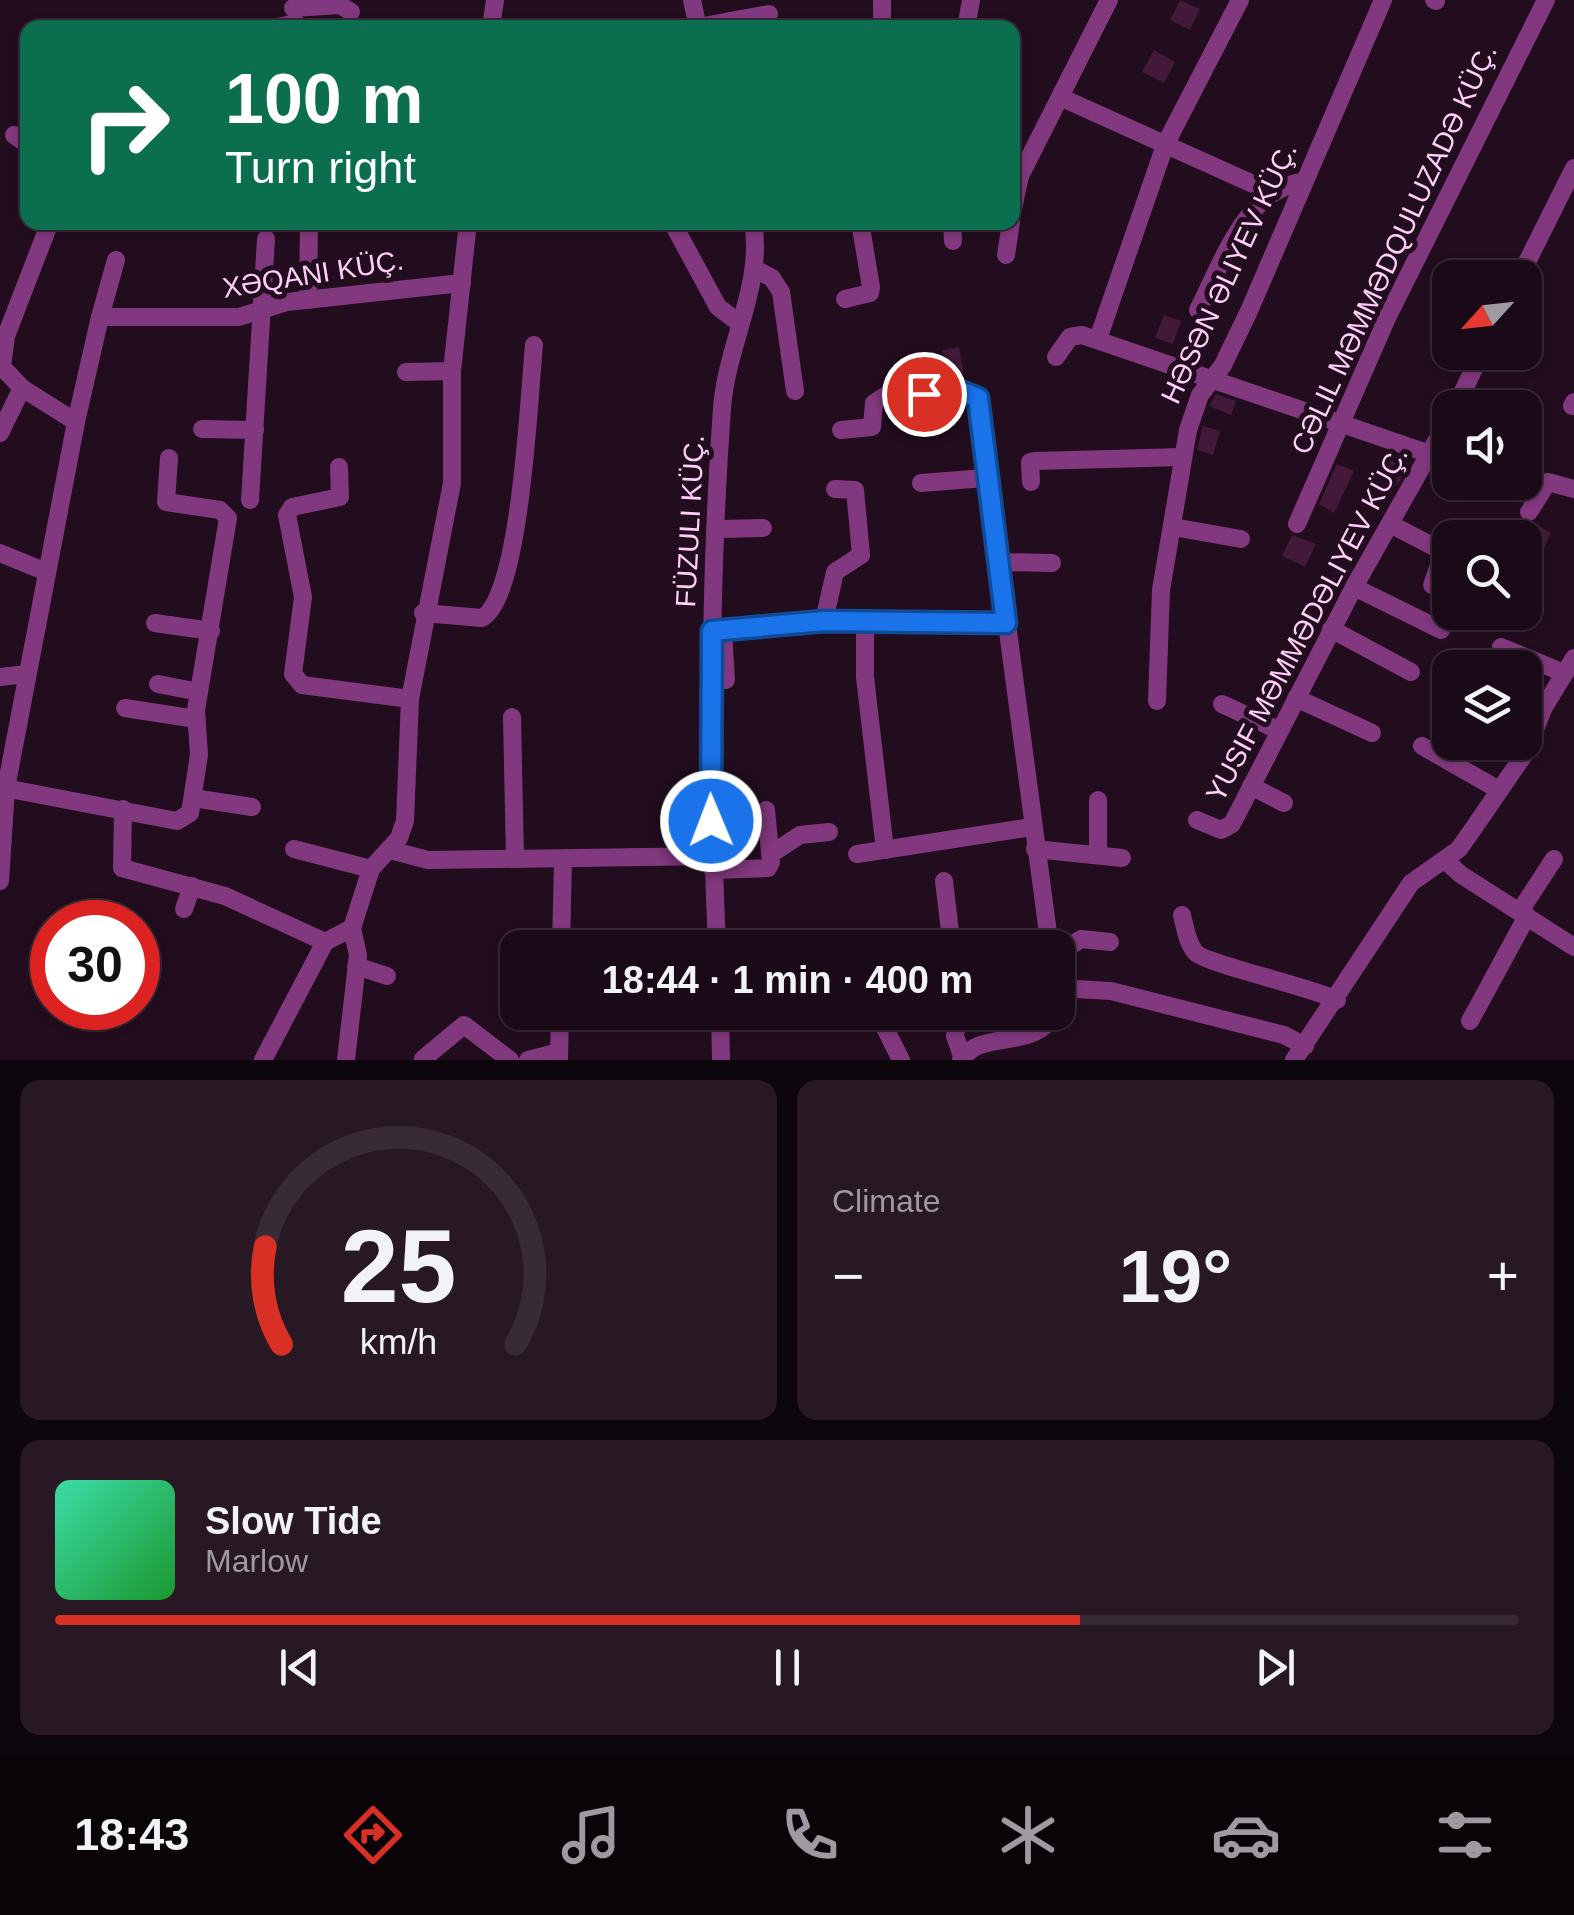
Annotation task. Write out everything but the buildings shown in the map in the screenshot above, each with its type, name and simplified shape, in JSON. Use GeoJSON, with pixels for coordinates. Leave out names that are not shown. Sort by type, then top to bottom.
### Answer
{"type":"FeatureCollection","features":[{"type":"Feature","properties":{"kind":"street"},"geometry":{"type":"LineString","coordinates":[[1020,176],[1109,0]]}},
{"type":"Feature","properties":{"kind":"street"},"geometry":{"type":"LineString","coordinates":[[1098,339],[1166,145],[1240,0]]}},
{"type":"Feature","properties":{"kind":"street","name":"HƏSƏN ƏLIYEV KÜÇ."},"geometry":{"type":"LineString","coordinates":[[1157,701],[1161,590],[1182,457],[1200,395],[1249,311],[1383,0]]}},
{"type":"Feature","properties":{"kind":"street","name":"CƏLIL MƏMMƏDQULUZADƏ KÜÇ."},"geometry":{"type":"LineString","coordinates":[[1298,524],[1339,422],[1546,0]]}},
{"type":"Feature","properties":{"kind":"street"},"geometry":{"type":"LineString","coordinates":[[294,15],[340,5],[351,12]]}},
{"type":"Feature","properties":{"kind":"street"},"geometry":{"type":"LineString","coordinates":[[737,20],[770,14]]}},
{"type":"Feature","properties":{"kind":"street"},"geometry":{"type":"LineString","coordinates":[[1060,97],[1273,193]]}},
{"type":"Feature","properties":{"kind":"street"},"geometry":{"type":"LineString","coordinates":[[1529,260],[1574,168]]}},
{"type":"Feature","properties":{"kind":"street"},"geometry":{"type":"LineString","coordinates":[[1198,310],[1244,223],[1273,193],[1302,182]]}},
{"type":"Feature","properties":{"kind":"street"},"geometry":{"type":"LineString","coordinates":[[47,230],[3,334],[1,367],[22,388],[76,422]]}},
{"type":"Feature","properties":{"kind":"street"},"geometry":{"type":"LineString","coordinates":[[308,300],[309,230]]}},
{"type":"Feature","properties":{"kind":"street"},"geometry":{"type":"LineString","coordinates":[[346,1060],[356,966],[352,928],[371,869],[390,850],[406,820],[410,699],[423,613],[452,482],[452,371],[467,230]]}},
{"type":"Feature","properties":{"kind":"street"},"geometry":{"type":"LineString","coordinates":[[676,230],[718,307],[738,322]]}},
{"type":"Feature","properties":{"kind":"street","name":"FÜZULI KÜÇ."},"geometry":{"type":"LineString","coordinates":[[716,930],[713,863],[724,396],[738,322],[756,270],[754,230]]}},
{"type":"Feature","properties":{"kind":"street"},"geometry":{"type":"LineString","coordinates":[[845,299],[870,293],[861,230]]}},
{"type":"Feature","properties":{"kind":"street"},"geometry":{"type":"LineString","coordinates":[[1006,255],[1010,230]]}},
{"type":"Feature","properties":{"kind":"street"},"geometry":{"type":"LineString","coordinates":[[250,500],[266,239]]}},
{"type":"Feature","properties":{"kind":"street"},"geometry":{"type":"LineString","coordinates":[[0,881],[3,788],[44,571],[116,260]]}},
{"type":"Feature","properties":{"kind":"street"},"geometry":{"type":"LineString","coordinates":[[756,270],[772,278],[781,292],[795,391]]}},
{"type":"Feature","properties":{"kind":"street","name":"XƏQANI KÜÇ."},"geometry":{"type":"LineString","coordinates":[[100,317],[239,317],[308,300],[462,283]]}},
{"type":"Feature","properties":{"kind":"street"},"geometry":{"type":"LineString","coordinates":[[1056,357],[1075,335],[1098,339],[1339,422],[1432,446]]}},
{"type":"Feature","properties":{"kind":"street"},"geometry":{"type":"LineString","coordinates":[[423,613],[482,618],[496,608],[512,554],[534,345]]}},
{"type":"Feature","properties":{"kind":"street"},"geometry":{"type":"LineString","coordinates":[[406,372],[452,371]]}},
{"type":"Feature","properties":{"kind":"street"},"geometry":{"type":"LineString","coordinates":[[0,433],[22,388]]}},
{"type":"Feature","properties":{"kind":"street"},"geometry":{"type":"LineString","coordinates":[[841,430],[872,427],[877,398],[972,393],[979,406],[985,478],[1047,930]]}},
{"type":"Feature","properties":{"kind":"street"},"geometry":{"type":"LineString","coordinates":[[202,429],[255,430]]}},
{"type":"Feature","properties":{"kind":"street"},"geometry":{"type":"LineString","coordinates":[[1030,482],[1030,462],[1036,461],[1182,457]]}},
{"type":"Feature","properties":{"kind":"street"},"geometry":{"type":"LineString","coordinates":[[3,788],[177,821],[190,813],[200,755],[196,719],[199,692],[228,518],[220,510],[166,502],[168,458]]}},
{"type":"Feature","properties":{"kind":"street","name":"YUSIF MƏMMƏDƏLIYEV KÜÇ."},"geometry":{"type":"LineString","coordinates":[[1198,820],[1227,830],[1354,586],[1432,459]]}},
{"type":"Feature","properties":{"kind":"street"},"geometry":{"type":"LineString","coordinates":[[339,467],[340,497],[292,507],[287,515],[303,597],[292,674],[302,685],[410,699]]}},
{"type":"Feature","properties":{"kind":"street"},"geometry":{"type":"LineString","coordinates":[[921,483],[985,478]]}},
{"type":"Feature","properties":{"kind":"street"},"geometry":{"type":"LineString","coordinates":[[1529,512],[1548,482],[1574,489]]}},
{"type":"Feature","properties":{"kind":"street"},"geometry":{"type":"LineString","coordinates":[[824,621],[835,572],[857,560],[863,549],[855,490],[835,489]]}},
{"type":"Feature","properties":{"kind":"street"},"geometry":{"type":"LineString","coordinates":[[1390,524],[1432,546]]}},
{"type":"Feature","properties":{"kind":"street"},"geometry":{"type":"LineString","coordinates":[[1173,527],[1240,539]]}},
{"type":"Feature","properties":{"kind":"street"},"geometry":{"type":"LineString","coordinates":[[718,530],[763,528]]}},
{"type":"Feature","properties":{"kind":"street"},"geometry":{"type":"LineString","coordinates":[[0,554],[44,571]]}},
{"type":"Feature","properties":{"kind":"street"},"geometry":{"type":"LineString","coordinates":[[996,562],[1052,563]]}},
{"type":"Feature","properties":{"kind":"street"},"geometry":{"type":"LineString","coordinates":[[1354,586],[1432,625]]}},
{"type":"Feature","properties":{"kind":"street"},"geometry":{"type":"LineString","coordinates":[[866,620],[864,677],[885,850]]}},
{"type":"Feature","properties":{"kind":"street"},"geometry":{"type":"LineString","coordinates":[[726,680],[717,631],[824,621],[1006,623]]}},
{"type":"Feature","properties":{"kind":"street"},"geometry":{"type":"LineString","coordinates":[[154,623],[211,632]]}},
{"type":"Feature","properties":{"kind":"street"},"geometry":{"type":"LineString","coordinates":[[1331,629],[1411,672]]}},
{"type":"Feature","properties":{"kind":"street"},"geometry":{"type":"LineString","coordinates":[[1075,990],[1131,996],[1284,1035],[1299,1053],[1401,896],[1422,874],[1459,848],[1526,752],[1569,666],[1501,647]]}},
{"type":"Feature","properties":{"kind":"street"},"geometry":{"type":"LineString","coordinates":[[0,677],[26,674]]}},
{"type":"Feature","properties":{"kind":"street"},"geometry":{"type":"LineString","coordinates":[[158,684],[199,692]]}},
{"type":"Feature","properties":{"kind":"street"},"geometry":{"type":"LineString","coordinates":[[1296,698],[1372,734]]}},
{"type":"Feature","properties":{"kind":"street"},"geometry":{"type":"LineString","coordinates":[[1222,704],[1278,730]]}},
{"type":"Feature","properties":{"kind":"street"},"geometry":{"type":"LineString","coordinates":[[125,708],[196,719]]}},
{"type":"Feature","properties":{"kind":"street"},"geometry":{"type":"LineString","coordinates":[[512,717],[515,859]]}},
{"type":"Feature","properties":{"kind":"street"},"geometry":{"type":"LineString","coordinates":[[1422,746],[1499,790]]}},
{"type":"Feature","properties":{"kind":"street"},"geometry":{"type":"LineString","coordinates":[[1251,786],[1284,802]]}},
{"type":"Feature","properties":{"kind":"street"},"geometry":{"type":"LineString","coordinates":[[193,798],[252,807]]}},
{"type":"Feature","properties":{"kind":"street"},"geometry":{"type":"LineString","coordinates":[[1098,800],[1098,854]]}},
{"type":"Feature","properties":{"kind":"street"},"geometry":{"type":"LineString","coordinates":[[123,809],[122,868],[192,886],[325,942]]}},
{"type":"Feature","properties":{"kind":"street"},"geometry":{"type":"LineString","coordinates":[[390,850],[428,860],[563,859],[768,868],[771,854],[766,810]]}},
{"type":"Feature","properties":{"kind":"street"},"geometry":{"type":"LineString","coordinates":[[857,854],[1032,827]]}},
{"type":"Feature","properties":{"kind":"street"},"geometry":{"type":"LineString","coordinates":[[771,854],[800,836],[829,832]]}},
{"type":"Feature","properties":{"kind":"street"},"geometry":{"type":"LineString","coordinates":[[294,849],[371,869]]}},
{"type":"Feature","properties":{"kind":"street"},"geometry":{"type":"LineString","coordinates":[[1035,849],[1122,858]]}},
{"type":"Feature","properties":{"kind":"street"},"geometry":{"type":"LineString","coordinates":[[561,930],[563,859]]}},
{"type":"Feature","properties":{"kind":"street"},"geometry":{"type":"LineString","coordinates":[[1446,860],[1460,874],[1574,947]]}},
{"type":"Feature","properties":{"kind":"street"},"geometry":{"type":"LineString","coordinates":[[1470,1021],[1554,860]]}},
{"type":"Feature","properties":{"kind":"street"},"geometry":{"type":"LineString","coordinates":[[944,880],[950,930]]}},
{"type":"Feature","properties":{"kind":"street"},"geometry":{"type":"LineString","coordinates":[[184,909],[192,886]]}},
{"type":"Feature","properties":{"kind":"street"},"geometry":{"type":"LineString","coordinates":[[1182,915],[1192,947],[1204,959],[1294,982],[1337,1000]]}},
{"type":"Feature","properties":{"kind":"street"},"geometry":{"type":"LineString","coordinates":[[263,1060],[325,942],[352,928]]}},
{"type":"Feature","properties":{"kind":"street"},"geometry":{"type":"LineString","coordinates":[[1075,943],[1081,939],[1110,942]]}},
{"type":"Feature","properties":{"kind":"street"},"geometry":{"type":"LineString","coordinates":[[356,966],[387,976]]}},
{"type":"Feature","properties":{"kind":"street"},"geometry":{"type":"LineString","coordinates":[[423,1059],[464,1025],[510,1060]]}},
{"type":"Feature","properties":{"kind":"street"},"geometry":{"type":"LineString","coordinates":[[528,1060],[559,1056],[560,1030]]}},
{"type":"Feature","properties":{"kind":"street"},"geometry":{"type":"LineString","coordinates":[[720,1030],[721,1060]]}},
{"type":"Feature","properties":{"kind":"street"},"geometry":{"type":"LineString","coordinates":[[885,1030],[900,1060]]}},
{"type":"Feature","properties":{"kind":"street"},"geometry":{"type":"LineString","coordinates":[[956,1030],[962,1058],[974,1048],[1040,1030]]}},
{"type":"Feature","properties":{"kind":"route"},"geometry":{"type":"LineString","coordinates":[[711,821],[712,631],[824,621],[1006,623],[978,398],[963,392],[924,394]]}}]}
